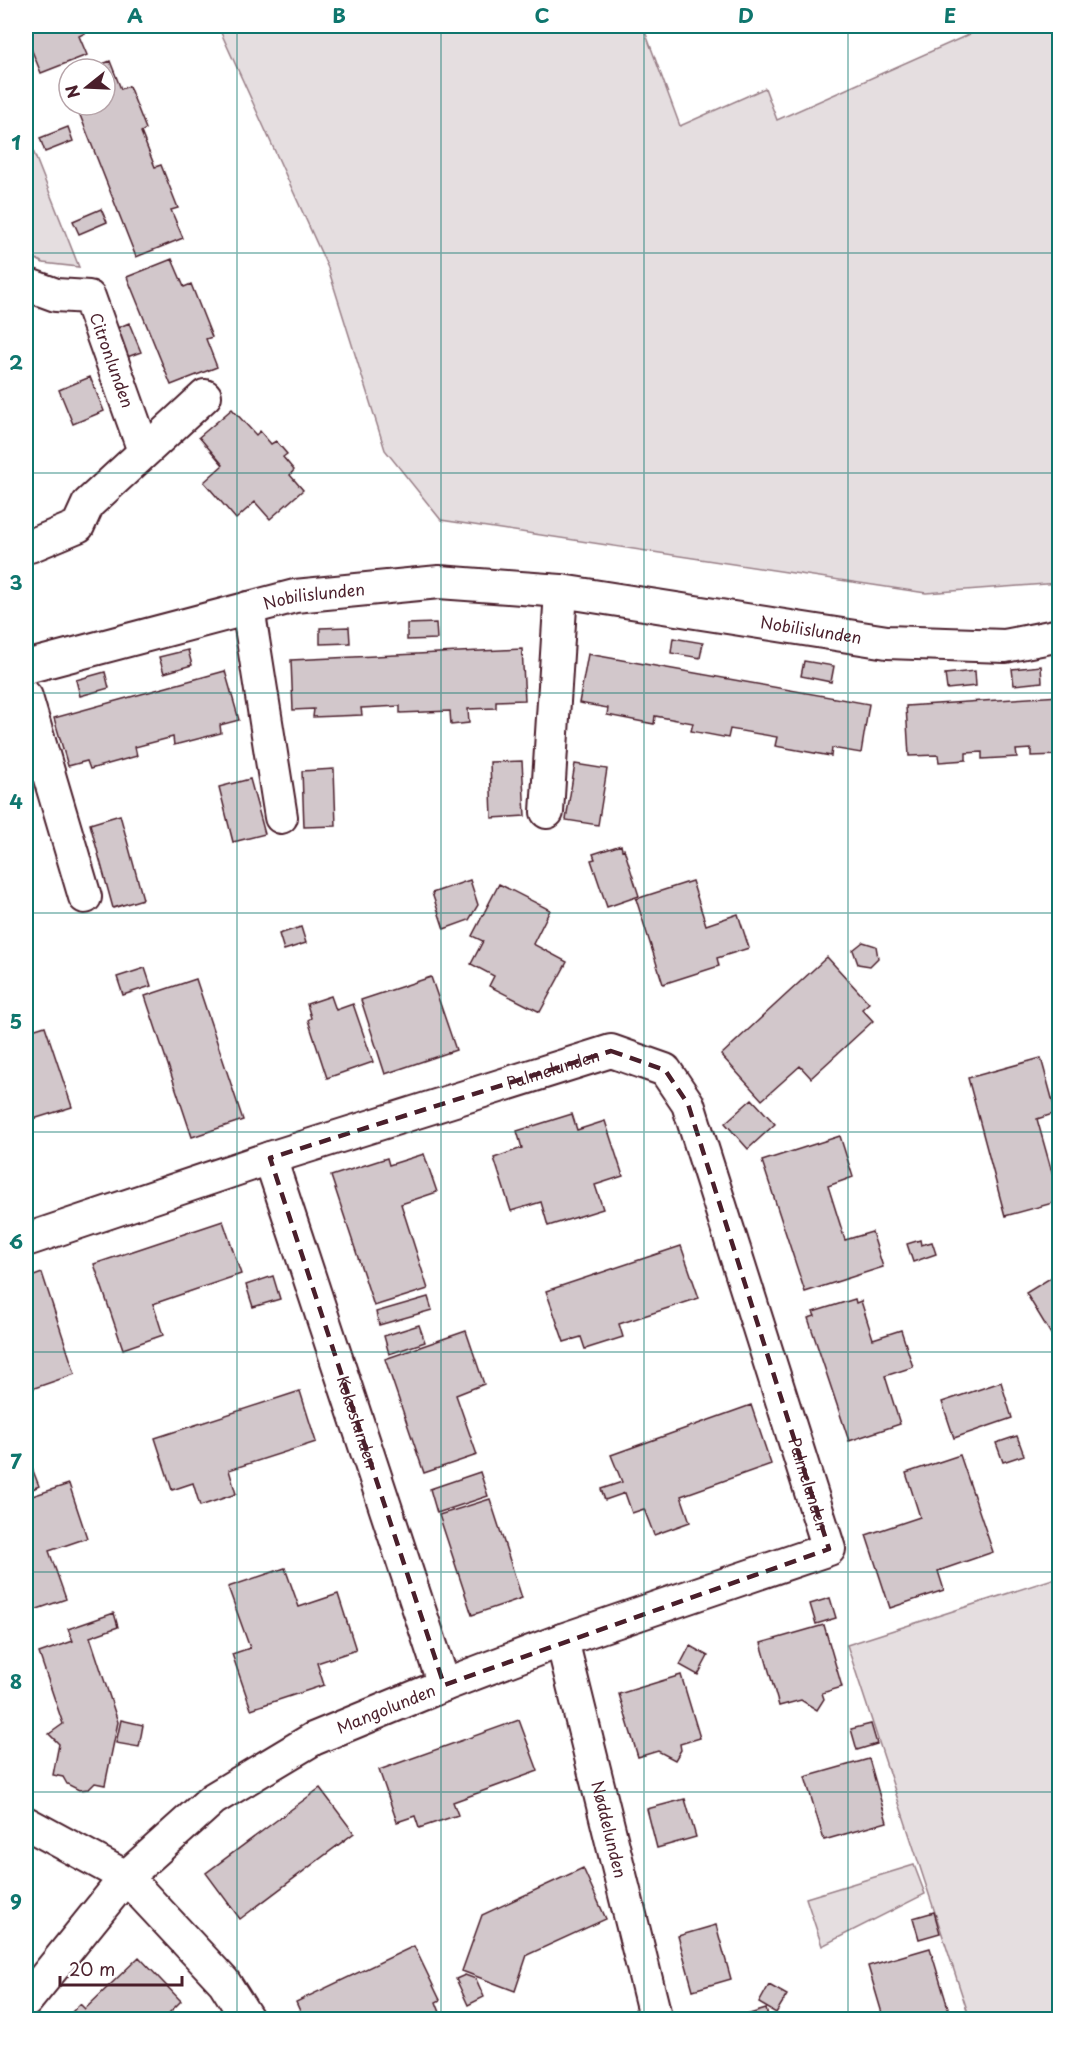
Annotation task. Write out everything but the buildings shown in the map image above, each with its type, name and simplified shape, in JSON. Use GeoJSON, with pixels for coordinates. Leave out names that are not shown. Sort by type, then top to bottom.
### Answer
{"type":"FeatureCollection","features":[{"type":"Feature","properties":{"kind":"street","name":"Citronlunden"},"geometry":{"type":"LineString","coordinates":[[26,284],[56,295],[89,297],[144,451]]}},
{"type":"Feature","properties":{"kind":"street"},"geometry":{"type":"LineString","coordinates":[[30,546],[78,526],[88,504],[205,396]]}},
{"type":"Feature","properties":{"kind":"street","name":"Nobilislunden"},"geometry":{"type":"LineString","coordinates":[[26,667],[295,596],[439,582],[561,591],[887,642],[1005,646],[1059,635]]}},
{"type":"Feature","properties":{"kind":"street"},"geometry":{"type":"LineString","coordinates":[[548,812],[561,591]]}},
{"type":"Feature","properties":{"kind":"street","name":"Nobilislunden"},"geometry":{"type":"LineString","coordinates":[[248,608],[281,817]]}},
{"type":"Feature","properties":{"kind":"street"},"geometry":{"type":"LineString","coordinates":[[26,697],[85,897]]}},
{"type":"Feature","properties":{"kind":"street","name":"Palmelunden"},"geometry":{"type":"LineString","coordinates":[[26,1240],[270,1158],[611,1051],[665,1070],[688,1104],[829,1549]]}},
{"type":"Feature","properties":{"kind":"street","name":"Kokoslunden"},"geometry":{"type":"LineString","coordinates":[[270,1158],[444,1685]]}},
{"type":"Feature","properties":{"kind":"street","name":"Mangolunden"},"geometry":{"type":"LineString","coordinates":[[26,2001],[126,1877],[213,1799],[313,1739],[562,1640],[829,1549]]}},
{"type":"Feature","properties":{"kind":"street","name":"Nøddelunden"},"geometry":{"type":"LineString","coordinates":[[562,1640],[656,2019]]}},
{"type":"Feature","properties":{"kind":"street"},"geometry":{"type":"LineString","coordinates":[[26,1822],[126,1877],[224,1982],[248,2019]]}},
{"type":"Feature","properties":{"kind":"highlighted area"},"geometry":{"type":"Polygon","coordinates":[[[611,1051],[665,1070],[688,1104],[829,1549],[444,1685],[270,1158],[611,1051]]]}},
{"type":"Feature","properties":{"kind":"shaded area"},"geometry":{"type":"Polygon","coordinates":[[[218,26],[643,26],[680,126],[765,88],[777,120],[988,26],[1059,26],[1059,583],[926,593],[441,520],[385,450],[328,268],[218,26]]]}},
{"type":"Feature","properties":{"kind":"shaded area"},"geometry":{"type":"Polygon","coordinates":[[[26,133],[79,267],[43,263],[26,253],[26,133]]]}},
{"type":"Feature","properties":{"kind":"shaded area"},"geometry":{"type":"Polygon","coordinates":[[[1059,1577],[1059,2019],[970,2019],[847,1645],[1059,1577]]]}},
{"type":"Feature","properties":{"kind":"shaded area"},"geometry":{"type":"Polygon","coordinates":[[[914,1865],[925,1894],[822,1946],[806,1898],[914,1865]]]}}]}
